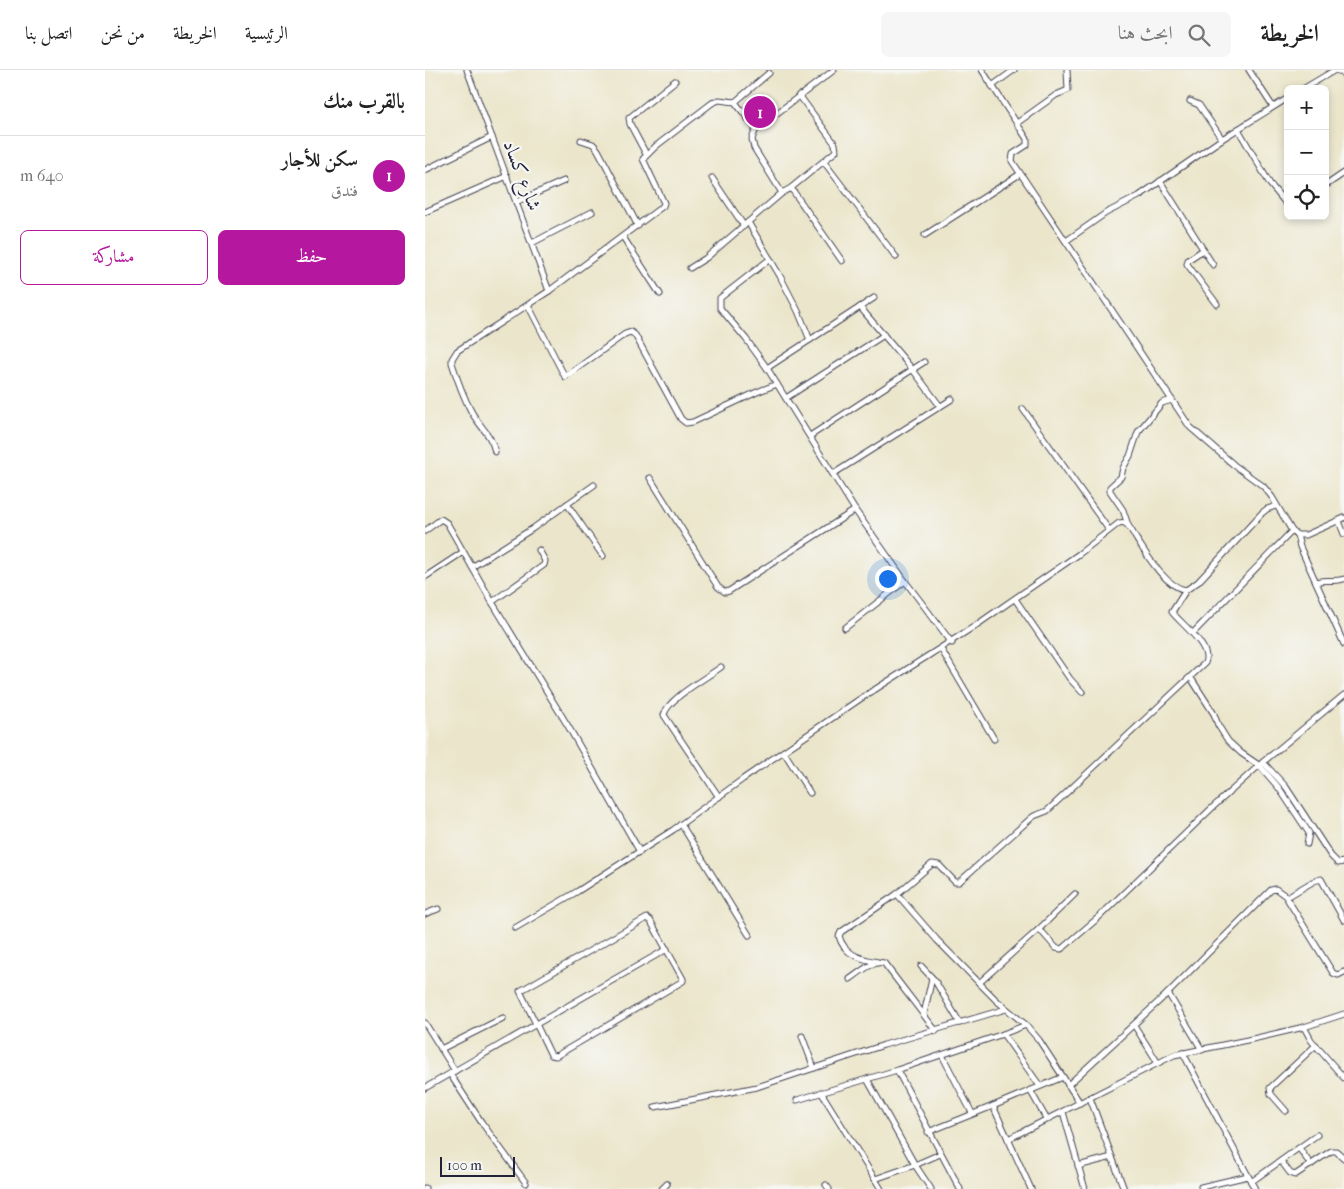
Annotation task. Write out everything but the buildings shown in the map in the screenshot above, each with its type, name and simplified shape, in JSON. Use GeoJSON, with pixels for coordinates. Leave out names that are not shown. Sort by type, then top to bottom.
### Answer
{"type":"FeatureCollection","features":[{"type":"Feature","properties":{"kind":"street","name":"شارع كساد"},"geometry":{"type":"LineString","coordinates":[[467,70],[549,291]]}},
{"type":"Feature","properties":{"kind":"street"},"geometry":{"type":"LineString","coordinates":[[782,193],[751,143],[756,129],[834,70]]}},
{"type":"Feature","properties":{"kind":"street"},"geometry":{"type":"LineString","coordinates":[[982,70],[1017,123],[1027,142],[1027,145],[1011,156],[1020,174],[1190,426],[1234,465],[1263,486],[1272,497],[1292,531],[1297,535],[1300,547],[1344,644]]}},
{"type":"Feature","properties":{"kind":"street"},"geometry":{"type":"LineString","coordinates":[[992,86],[1014,70]]}},
{"type":"Feature","properties":{"kind":"street"},"geometry":{"type":"LineString","coordinates":[[1017,123],[1055,95],[1069,90],[1068,72],[1074,70]]}},
{"type":"Feature","properties":{"kind":"street"},"geometry":{"type":"LineString","coordinates":[[1249,70],[1273,107]]}},
{"type":"Feature","properties":{"kind":"street"},"geometry":{"type":"LineString","coordinates":[[1310,85],[1335,70],[1342,72],[1344,75]]}},
{"type":"Feature","properties":{"kind":"street"},"geometry":{"type":"LineString","coordinates":[[735,102],[769,73]]}},
{"type":"Feature","properties":{"kind":"street"},"geometry":{"type":"LineString","coordinates":[[646,154],[630,124],[629,118],[675,81]]}},
{"type":"Feature","properties":{"kind":"street"},"geometry":{"type":"LineString","coordinates":[[690,268],[701,262],[782,193],[791,188],[836,151],[835,144],[799,95]]}},
{"type":"Feature","properties":{"kind":"street"},"geometry":{"type":"LineString","coordinates":[[495,452],[493,442],[471,412],[452,363],[452,359],[457,351],[549,291],[659,210],[664,204],[643,158],[713,103],[719,100],[735,102],[756,129]]}},
{"type":"Feature","properties":{"kind":"street"},"geometry":{"type":"LineString","coordinates":[[1066,241],[1106,213],[1131,201],[1221,139],[1284,100]]}},
{"type":"Feature","properties":{"kind":"street"},"geometry":{"type":"LineString","coordinates":[[1190,101],[1199,104],[1221,139]]}},
{"type":"Feature","properties":{"kind":"street"},"geometry":{"type":"LineString","coordinates":[[1238,129],[1270,184],[1284,201]]}},
{"type":"Feature","properties":{"kind":"street"},"geometry":{"type":"LineString","coordinates":[[425,170],[492,137]]}},
{"type":"Feature","properties":{"kind":"street"},"geometry":{"type":"LineString","coordinates":[[581,140],[593,144],[598,150],[638,226]]}},
{"type":"Feature","properties":{"kind":"street"},"geometry":{"type":"LineString","coordinates":[[824,162],[896,257]]}},
{"type":"Feature","properties":{"kind":"street"},"geometry":{"type":"LineString","coordinates":[[1329,183],[1344,173]]}},
{"type":"Feature","properties":{"kind":"street"},"geometry":{"type":"LineString","coordinates":[[925,235],[1020,174]]}},
{"type":"Feature","properties":{"kind":"street"},"geometry":{"type":"LineString","coordinates":[[425,212],[507,176]]}},
{"type":"Feature","properties":{"kind":"street"},"geometry":{"type":"LineString","coordinates":[[713,178],[747,224],[781,276],[810,340]]}},
{"type":"Feature","properties":{"kind":"street"},"geometry":{"type":"LineString","coordinates":[[516,202],[564,180]]}},
{"type":"Feature","properties":{"kind":"street"},"geometry":{"type":"LineString","coordinates":[[1160,181],[1213,266]]}},
{"type":"Feature","properties":{"kind":"street"},"geometry":{"type":"LineString","coordinates":[[791,188],[842,261]]}},
{"type":"Feature","properties":{"kind":"street"},"geometry":{"type":"LineString","coordinates":[[532,243],[592,212]]}},
{"type":"Feature","properties":{"kind":"street"},"geometry":{"type":"LineString","coordinates":[[623,237],[660,294]]}},
{"type":"Feature","properties":{"kind":"street"},"geometry":{"type":"LineString","coordinates":[[1203,250],[1188,260],[1187,264],[1217,304]]}},
{"type":"Feature","properties":{"kind":"street"},"geometry":{"type":"LineString","coordinates":[[770,259],[723,294],[719,298],[719,304],[723,312],[767,368],[855,510],[905,581],[952,642]]}},
{"type":"Feature","properties":{"kind":"street"},"geometry":{"type":"LineString","coordinates":[[767,368],[874,298]]}},
{"type":"Feature","properties":{"kind":"street"},"geometry":{"type":"LineString","coordinates":[[528,305],[565,377],[625,334],[631,332],[635,335],[681,418],[686,423],[693,422],[777,384]]}},
{"type":"Feature","properties":{"kind":"street"},"geometry":{"type":"LineString","coordinates":[[860,307],[913,370],[940,406]]}},
{"type":"Feature","properties":{"kind":"street"},"geometry":{"type":"LineString","coordinates":[[786,398],[883,336]]}},
{"type":"Feature","properties":{"kind":"street"},"geometry":{"type":"LineString","coordinates":[[810,436],[924,362]]}},
{"type":"Feature","properties":{"kind":"street"},"geometry":{"type":"LineString","coordinates":[[833,474],[952,399]]}},
{"type":"Feature","properties":{"kind":"street"},"geometry":{"type":"LineString","coordinates":[[1172,400],[1163,403],[1138,432],[1121,477],[1110,487],[1112,494],[1123,510],[1128,525],[1155,567],[1174,585],[1187,590]]}},
{"type":"Feature","properties":{"kind":"street"},"geometry":{"type":"LineString","coordinates":[[1023,409],[1109,530]]}},
{"type":"Feature","properties":{"kind":"street"},"geometry":{"type":"LineString","coordinates":[[650,478],[718,587],[725,592],[855,510]]}},
{"type":"Feature","properties":{"kind":"street"},"geometry":{"type":"LineString","coordinates":[[472,567],[532,529],[594,485]]}},
{"type":"Feature","properties":{"kind":"street"},"geometry":{"type":"LineString","coordinates":[[567,504],[603,556]]}},
{"type":"Feature","properties":{"kind":"street"},"geometry":{"type":"LineString","coordinates":[[937,1031],[882,962],[851,954],[842,945],[839,936],[844,930],[897,894],[934,863],[941,867],[955,882],[959,882],[1029,820],[1047,811],[1191,678],[1207,660],[1204,650],[1193,633],[1172,612],[1187,590],[1198,582],[1262,513],[1276,506]]}},
{"type":"Feature","properties":{"kind":"street"},"geometry":{"type":"LineString","coordinates":[[1297,535],[1306,535],[1341,519],[1344,534]]}},
{"type":"Feature","properties":{"kind":"street"},"geometry":{"type":"LineString","coordinates":[[425,531],[443,520],[568,726],[640,852]]}},
{"type":"Feature","properties":{"kind":"street"},"geometry":{"type":"LineString","coordinates":[[515,928],[640,852],[860,700],[952,642],[1015,599],[1119,523],[1126,523],[1128,525]]}},
{"type":"Feature","properties":{"kind":"street"},"geometry":{"type":"LineString","coordinates":[[1193,633],[1292,531]]}},
{"type":"Feature","properties":{"kind":"street"},"geometry":{"type":"LineString","coordinates":[[492,602],[544,565],[545,562],[539,550]]}},
{"type":"Feature","properties":{"kind":"street"},"geometry":{"type":"LineString","coordinates":[[425,577],[463,552]]}},
{"type":"Feature","properties":{"kind":"street"},"geometry":{"type":"LineString","coordinates":[[1316,582],[1323,580],[1334,582],[1344,579]]}},
{"type":"Feature","properties":{"kind":"street"},"geometry":{"type":"LineString","coordinates":[[845,628],[905,581]]}},
{"type":"Feature","properties":{"kind":"street"},"geometry":{"type":"LineString","coordinates":[[1015,599],[1070,679],[1083,692]]}},
{"type":"Feature","properties":{"kind":"street"},"geometry":{"type":"LineString","coordinates":[[941,649],[994,739]]}},
{"type":"Feature","properties":{"kind":"street"},"geometry":{"type":"LineString","coordinates":[[719,797],[664,715],[666,709],[678,697],[721,667]]}},
{"type":"Feature","properties":{"kind":"street"},"geometry":{"type":"LineString","coordinates":[[1191,678],[1214,714],[1218,725],[1228,741],[1241,753],[1262,764],[1285,787],[1331,856],[1339,863],[1344,862]]}},
{"type":"Feature","properties":{"kind":"street"},"geometry":{"type":"LineString","coordinates":[[1038,930],[1056,948],[1061,949],[1064,947],[1098,918],[1213,808],[1344,695]]}},
{"type":"Feature","properties":{"kind":"street"},"geometry":{"type":"LineString","coordinates":[[784,752],[810,794]]}},
{"type":"Feature","properties":{"kind":"street"},"geometry":{"type":"LineString","coordinates":[[1262,764],[1307,830],[1309,837],[1307,844]]}},
{"type":"Feature","properties":{"kind":"street"},"geometry":{"type":"LineString","coordinates":[[681,824],[749,935]]}},
{"type":"Feature","properties":{"kind":"street"},"geometry":{"type":"LineString","coordinates":[[1286,897],[1321,879],[1344,920]]}},
{"type":"Feature","properties":{"kind":"street"},"geometry":{"type":"LineString","coordinates":[[1068,1085],[1168,993],[1269,892],[1276,889],[1286,897],[1333,973],[1338,975],[1344,972]]}},
{"type":"Feature","properties":{"kind":"street"},"geometry":{"type":"LineString","coordinates":[[897,894],[937,940],[979,983],[1026,1025],[1047,1050],[1079,1103]]}},
{"type":"Feature","properties":{"kind":"street"},"geometry":{"type":"LineString","coordinates":[[979,983],[1075,894]]}},
{"type":"Feature","properties":{"kind":"street"},"geometry":{"type":"LineString","coordinates":[[425,914],[438,909]]}},
{"type":"Feature","properties":{"kind":"street"},"geometry":{"type":"LineString","coordinates":[[647,918],[650,920],[683,981],[556,1056],[551,1055],[536,1025],[520,991],[647,918]]}},
{"type":"Feature","properties":{"kind":"street"},"geometry":{"type":"LineString","coordinates":[[425,1088],[667,949]]}},
{"type":"Feature","properties":{"kind":"street"},"geometry":{"type":"LineString","coordinates":[[850,979],[878,962]]}},
{"type":"Feature","properties":{"kind":"street"},"geometry":{"type":"LineString","coordinates":[[921,966],[932,978],[960,1023]]}},
{"type":"Feature","properties":{"kind":"street"},"geometry":{"type":"LineString","coordinates":[[924,1014],[932,978]]}},
{"type":"Feature","properties":{"kind":"street"},"geometry":{"type":"LineString","coordinates":[[1168,993],[1202,1050]]}},
{"type":"Feature","properties":{"kind":"street"},"geometry":{"type":"LineString","coordinates":[[655,1107],[757,1087],[1006,1009]]}},
{"type":"Feature","properties":{"kind":"street"},"geometry":{"type":"LineString","coordinates":[[1008,1139],[1158,1063],[1183,1053],[1304,1027],[1344,1014]]}},
{"type":"Feature","properties":{"kind":"street"},"geometry":{"type":"LineString","coordinates":[[441,1049],[503,1018]]}},
{"type":"Feature","properties":{"kind":"street"},"geometry":{"type":"LineString","coordinates":[[425,1023],[487,1131],[526,1183]]}},
{"type":"Feature","properties":{"kind":"street"},"geometry":{"type":"LineString","coordinates":[[797,1100],[897,1070],[1026,1025]]}},
{"type":"Feature","properties":{"kind":"street"},"geometry":{"type":"LineString","coordinates":[[1134,1025],[1158,1063]]}},
{"type":"Feature","properties":{"kind":"street"},"geometry":{"type":"LineString","coordinates":[[1304,1027],[1316,1045],[1344,1078]]}},
{"type":"Feature","properties":{"kind":"street"},"geometry":{"type":"LineString","coordinates":[[1003,1034],[1039,1086]]}},
{"type":"Feature","properties":{"kind":"street"},"geometry":{"type":"LineString","coordinates":[[802,1036],[814,1068]]}},
{"type":"Feature","properties":{"kind":"street"},"geometry":{"type":"LineString","coordinates":[[1286,1111],[1271,1094],[1270,1088],[1316,1045]]}},
{"type":"Feature","properties":{"kind":"street"},"geometry":{"type":"LineString","coordinates":[[1183,1053],[1255,1189]]}},
{"type":"Feature","properties":{"kind":"street"},"geometry":{"type":"LineString","coordinates":[[942,1055],[972,1114]]}},
{"type":"Feature","properties":{"kind":"street"},"geometry":{"type":"LineString","coordinates":[[897,1070],[928,1132],[960,1189]]}},
{"type":"Feature","properties":{"kind":"street"},"geometry":{"type":"LineString","coordinates":[[928,1132],[1063,1077]]}},
{"type":"Feature","properties":{"kind":"street"},"geometry":{"type":"LineString","coordinates":[[867,1079],[915,1165],[931,1189]]}},
{"type":"Feature","properties":{"kind":"street"},"geometry":{"type":"LineString","coordinates":[[1030,1090],[1047,1120]]}},
{"type":"Feature","properties":{"kind":"street"},"geometry":{"type":"LineString","coordinates":[[821,1092],[881,1189]]}},
{"type":"Feature","properties":{"kind":"street"},"geometry":{"type":"LineString","coordinates":[[1090,1098],[1124,1189]]}},
{"type":"Feature","properties":{"kind":"street"},"geometry":{"type":"LineString","coordinates":[[993,1106],[1031,1189]]}},
{"type":"Feature","properties":{"kind":"street"},"geometry":{"type":"LineString","coordinates":[[1063,1112],[1085,1189]]}},
{"type":"Feature","properties":{"kind":"street"},"geometry":{"type":"LineString","coordinates":[[1201,1187],[1249,1179],[1317,1135]]}},
{"type":"Feature","properties":{"kind":"street"},"geometry":{"type":"LineString","coordinates":[[1299,1148],[1311,1165]]}},
{"type":"Feature","properties":{"kind":"street"},"geometry":{"type":"LineString","coordinates":[[1281,1160],[1292,1175],[1298,1174],[1334,1150],[1339,1152],[1344,1158]]}},
{"type":"Feature","properties":{"kind":"street"},"geometry":{"type":"LineString","coordinates":[[875,1179],[941,1154]]}},
{"type":"Feature","properties":{"kind":"street"},"geometry":{"type":"LineString","coordinates":[[1078,1166],[1112,1157]]}},
{"type":"Feature","properties":{"kind":"street"},"geometry":{"type":"LineString","coordinates":[[662,1189],[667,1184]]}},
{"type":"Feature","properties":{"kind":"place","name":"سكن للأجار"},"geometry":{"type":"Point","coordinates":[760,112]}}]}
